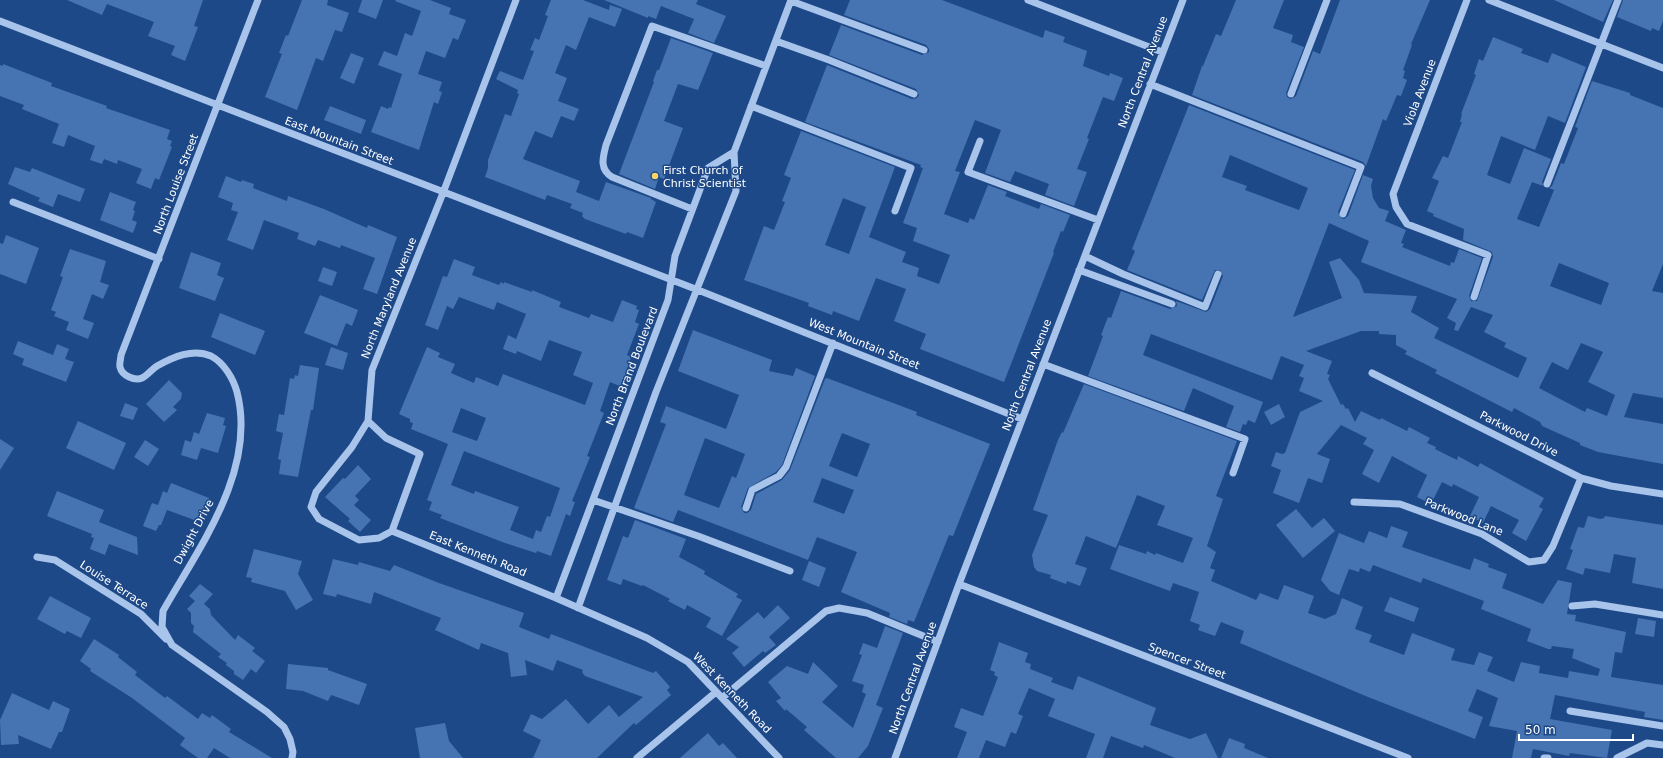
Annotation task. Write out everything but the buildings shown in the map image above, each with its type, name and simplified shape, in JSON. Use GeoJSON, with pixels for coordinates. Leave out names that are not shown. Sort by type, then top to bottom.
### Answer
{"type":"FeatureCollection","features":[{"type":"Feature","properties":{"kind":"street","name":"North Louise Street"},"geometry":{"type":"LineString","coordinates":[[126,375],[120,367],[121,355],[258,0]]}},
{"type":"Feature","properties":{"kind":"street","name":"North Maryland Avenue"},"geometry":{"type":"LineString","coordinates":[[392,531],[379,538],[359,540],[319,519],[311,507],[316,492],[352,447],[368,421],[372,370],[443,193],[516,0]]}},
{"type":"Feature","properties":{"kind":"street"},"geometry":{"type":"LineString","coordinates":[[1028,0],[1162,52]]}},
{"type":"Feature","properties":{"kind":"street","name":"North Central Avenue"},"geometry":{"type":"LineString","coordinates":[[895,758],[959,584],[1182,0]]}},
{"type":"Feature","properties":{"kind":"street"},"geometry":{"type":"LineString","coordinates":[[1291,94],[1327,0]]}},
{"type":"Feature","properties":{"kind":"street","name":"Viola Avenue"},"geometry":{"type":"LineString","coordinates":[[1467,0],[1393,194],[1396,207],[1407,224],[1488,255],[1474,297]]}},
{"type":"Feature","properties":{"kind":"street"},"geometry":{"type":"LineString","coordinates":[[1489,0],[1663,68]]}},
{"type":"Feature","properties":{"kind":"street"},"geometry":{"type":"LineString","coordinates":[[1547,184],[1590,68],[1602,44],[1618,0]]}},
{"type":"Feature","properties":{"kind":"street"},"geometry":{"type":"LineString","coordinates":[[578,608],[656,392],[698,290],[736,191],[734,152],[791,1],[924,50]]}},
{"type":"Feature","properties":{"kind":"street","name":"East Mountain Street"},"geometry":{"type":"LineString","coordinates":[[0,21],[671,280]]}},
{"type":"Feature","properties":{"kind":"street"},"geometry":{"type":"LineString","coordinates":[[692,209],[612,177],[603,166],[602,160],[606,145],[652,26],[766,66]]}},
{"type":"Feature","properties":{"kind":"street"},"geometry":{"type":"LineString","coordinates":[[776,41],[829,60],[914,94]]}},
{"type":"Feature","properties":{"kind":"street"},"geometry":{"type":"LineString","coordinates":[[1150,84],[1361,167],[1343,214]]}},
{"type":"Feature","properties":{"kind":"street"},"geometry":{"type":"LineString","coordinates":[[751,106],[911,168],[895,211]]}},
{"type":"Feature","properties":{"kind":"street"},"geometry":{"type":"LineString","coordinates":[[980,141],[968,172],[1098,220]]}},
{"type":"Feature","properties":{"kind":"street","name":"North Brand Boulevard"},"geometry":{"type":"LineString","coordinates":[[556,598],[668,300],[675,256],[708,168],[734,152]]}},
{"type":"Feature","properties":{"kind":"street"},"geometry":{"type":"LineString","coordinates":[[13,202],[158,259]]}},
{"type":"Feature","properties":{"kind":"street"},"geometry":{"type":"LineString","coordinates":[[1084,256],[1123,274],[1205,307],[1218,274]]}},
{"type":"Feature","properties":{"kind":"street"},"geometry":{"type":"LineString","coordinates":[[1079,270],[1172,304]]}},
{"type":"Feature","properties":{"kind":"street","name":"West Mountain Street"},"geometry":{"type":"LineString","coordinates":[[671,280],[1022,419]]}},
{"type":"Feature","properties":{"kind":"street"},"geometry":{"type":"LineString","coordinates":[[746,508],[752,490],[779,476],[786,467],[833,343]]}},
{"type":"Feature","properties":{"kind":"street","name":"Dwight Drive"},"geometry":{"type":"LineString","coordinates":[[126,375],[133,378],[142,378],[156,366],[188,352],[202,353],[213,357],[224,366],[235,385],[238,399],[241,436],[225,497],[210,529],[163,611],[162,626],[172,645],[267,712],[284,727],[290,739],[293,752],[292,758]]}},
{"type":"Feature","properties":{"kind":"street"},"geometry":{"type":"LineString","coordinates":[[1043,364],[1245,439],[1233,473]]}},
{"type":"Feature","properties":{"kind":"street","name":"Parkwood Drive"},"geometry":{"type":"LineString","coordinates":[[1372,373],[1581,478],[1611,486],[1663,494]]}},
{"type":"Feature","properties":{"kind":"street"},"geometry":{"type":"LineString","coordinates":[[368,421],[386,438],[420,454],[392,531]]}},
{"type":"Feature","properties":{"kind":"street","name":"Parkwood Lane"},"geometry":{"type":"LineString","coordinates":[[1354,502],[1400,504],[1482,534],[1529,562],[1544,560],[1553,546],[1581,478]]}},
{"type":"Feature","properties":{"kind":"street"},"geometry":{"type":"LineString","coordinates":[[593,500],[790,570]]}},
{"type":"Feature","properties":{"kind":"street","name":"East Kenneth Road"},"geometry":{"type":"LineString","coordinates":[[392,531],[556,598]]}},
{"type":"Feature","properties":{"kind":"street","name":"Louise Terrace"},"geometry":{"type":"LineString","coordinates":[[37,557],[55,560],[141,614],[172,645]]}},
{"type":"Feature","properties":{"kind":"street","name":"Spencer Street"},"geometry":{"type":"LineString","coordinates":[[959,584],[1408,758]]}},
{"type":"Feature","properties":{"kind":"street","name":"West Kenneth Road"},"geometry":{"type":"LineString","coordinates":[[556,598],[647,638],[688,662],[779,758]]}},
{"type":"Feature","properties":{"kind":"street"},"geometry":{"type":"LineString","coordinates":[[1572,606],[1595,604],[1663,614]]}},
{"type":"Feature","properties":{"kind":"street"},"geometry":{"type":"LineString","coordinates":[[722,698],[826,611],[839,608],[867,613],[938,642]]}},
{"type":"Feature","properties":{"kind":"street"},"geometry":{"type":"LineString","coordinates":[[637,758],[716,692]]}},
{"type":"Feature","properties":{"kind":"street"},"geometry":{"type":"LineString","coordinates":[[1570,711],[1663,726]]}},
{"type":"Feature","properties":{"kind":"street"},"geometry":{"type":"LineString","coordinates":[[1617,758],[1647,743],[1663,746]]}},
{"type":"Feature","properties":{"kind":"place","name":"First Church of Christ Scientist"},"geometry":{"type":"Point","coordinates":[655,176]}}]}
